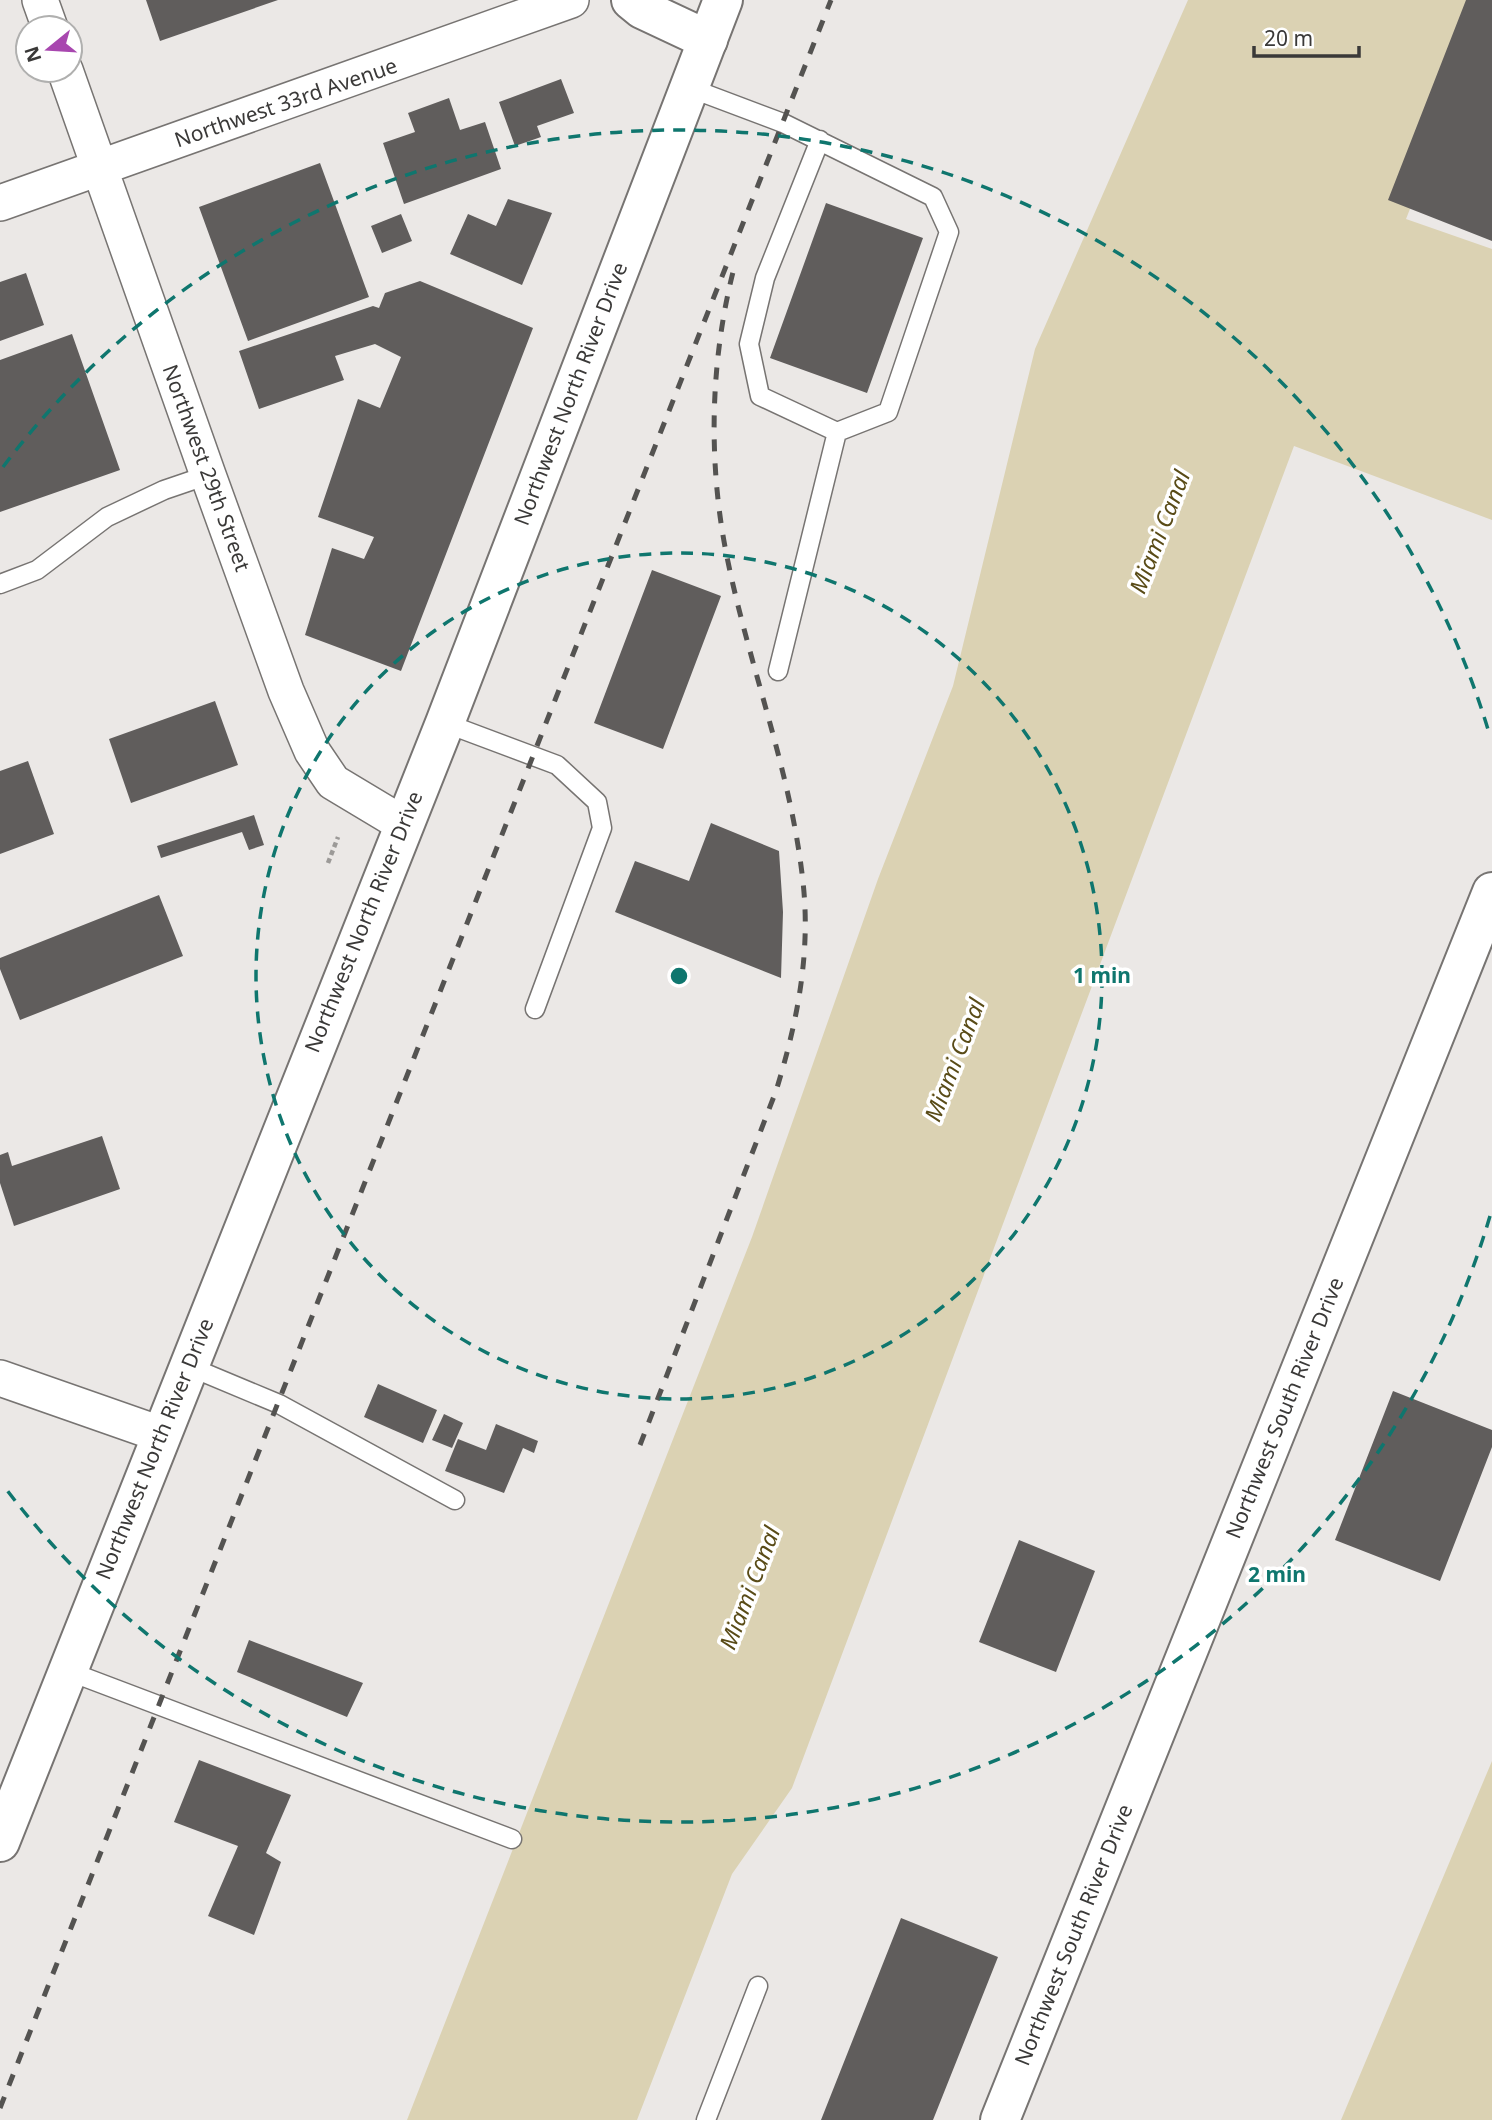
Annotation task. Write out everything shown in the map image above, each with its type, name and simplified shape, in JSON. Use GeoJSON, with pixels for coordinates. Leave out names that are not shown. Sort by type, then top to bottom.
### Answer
{"type":"FeatureCollection","features":[{"type":"Feature","properties":{"kind":"main road"},"geometry":{"type":"LineString","coordinates":[[631,0],[642,9],[708,40]]}},
{"type":"Feature","properties":{"kind":"main road","name":"Northwest North River Drive"},"geometry":{"type":"LineString","coordinates":[[0,1842],[444,723],[723,0]]}},
{"type":"Feature","properties":{"kind":"main road","name":"Northwest South River Drive"},"geometry":{"type":"LineString","coordinates":[[1000,2120],[1492,892]]}},
{"type":"Feature","properties":{"kind":"street","name":"Northwest 33rd Avenue"},"geometry":{"type":"LineString","coordinates":[[0,204],[553,9],[571,0]]}},
{"type":"Feature","properties":{"kind":"street","name":"Northwest 29th Street"},"geometry":{"type":"LineString","coordinates":[[70,84],[286,691],[312,751],[333,782],[403,824]]}},
{"type":"Feature","properties":{"kind":"street"},"geometry":{"type":"LineString","coordinates":[[0,1378],[160,1434]]}},
{"type":"Feature","properties":{"kind":"lane"},"geometry":{"type":"LineString","coordinates":[[690,88],[820,140],[933,197],[949,232],[888,412],[837,432],[760,396],[749,344],[765,278],[820,140]]}},
{"type":"Feature","properties":{"kind":"lane"},"geometry":{"type":"LineString","coordinates":[[778,671],[837,432]]}},
{"type":"Feature","properties":{"kind":"lane"},"geometry":{"type":"LineString","coordinates":[[0,584],[37,570],[107,517],[164,490],[208,475]]}},
{"type":"Feature","properties":{"kind":"lane"},"geometry":{"type":"LineString","coordinates":[[444,723],[557,765],[597,802],[602,828],[535,1009]]}},
{"type":"Feature","properties":{"kind":"lane"},"geometry":{"type":"LineString","coordinates":[[188,1366],[279,1404],[455,1500]]}},
{"type":"Feature","properties":{"kind":"lane"},"geometry":{"type":"LineString","coordinates":[[68,1671],[512,1839]]}},
{"type":"Feature","properties":{"kind":"lane"},"geometry":{"type":"LineString","coordinates":[[706,2120],[758,1986]]}},
{"type":"Feature","properties":{"kind":"path"},"geometry":{"type":"LineString","coordinates":[[328,863],[338,838]]}},
{"type":"Feature","properties":{"kind":"water","name":"Miami Canal"},"geometry":{"type":"Polygon","coordinates":[[[1188,0],[1492,0],[1406,219],[1492,249],[1492,520],[1294,446],[792,1788],[732,1874],[637,2120],[407,2120],[752,1237],[878,879],[953,686],[1035,349],[1188,0]]]}},
{"type":"Feature","properties":{"kind":"water"},"geometry":{"type":"Polygon","coordinates":[[[1492,1761],[1492,2120],[1341,2120],[1492,1761]]]}},
{"type":"Feature","properties":{"kind":"building"},"geometry":{"type":"Polygon","coordinates":[[[146,0],[278,0],[160,41],[146,0]]]}},
{"type":"Feature","properties":{"kind":"building"},"geometry":{"type":"Polygon","coordinates":[[[1466,0],[1492,0],[1492,241],[1388,200],[1466,0]]]}},
{"type":"Feature","properties":{"kind":"building"},"geometry":{"type":"Polygon","coordinates":[[[561,79],[574,113],[537,126],[541,137],[515,146],[499,102],[561,79]]]}},
{"type":"Feature","properties":{"kind":"building"},"geometry":{"type":"Polygon","coordinates":[[[449,98],[460,130],[485,122],[501,169],[404,204],[383,143],[415,132],[408,113],[449,98]]]}},
{"type":"Feature","properties":{"kind":"building"},"geometry":{"type":"Polygon","coordinates":[[[320,163],[369,297],[248,341],[199,207],[320,163]]]}},
{"type":"Feature","properties":{"kind":"building"},"geometry":{"type":"Polygon","coordinates":[[[508,199],[552,213],[522,285],[450,254],[468,214],[496,226],[508,199]]]}},
{"type":"Feature","properties":{"kind":"building"},"geometry":{"type":"Polygon","coordinates":[[[826,203],[923,238],[867,393],[770,358],[826,203]]]}},
{"type":"Feature","properties":{"kind":"building"},"geometry":{"type":"Polygon","coordinates":[[[401,214],[412,241],[382,253],[371,226],[401,214]]]}},
{"type":"Feature","properties":{"kind":"building"},"geometry":{"type":"Polygon","coordinates":[[[26,273],[44,325],[0,341],[0,282],[26,273]]]}},
{"type":"Feature","properties":{"kind":"building"},"geometry":{"type":"Polygon","coordinates":[[[420,281],[533,328],[401,671],[305,635],[332,548],[364,559],[374,537],[318,517],[358,399],[380,408],[401,357],[375,344],[335,356],[344,380],[259,409],[239,351],[373,306],[379,308],[385,293],[420,281]]]}},
{"type":"Feature","properties":{"kind":"building"},"geometry":{"type":"Polygon","coordinates":[[[72,334],[120,470],[0,512],[0,360],[72,334]]]}},
{"type":"Feature","properties":{"kind":"building"},"geometry":{"type":"Polygon","coordinates":[[[652,570],[721,596],[663,749],[594,723],[652,570]]]}},
{"type":"Feature","properties":{"kind":"building"},"geometry":{"type":"Polygon","coordinates":[[[215,701],[238,765],[131,803],[109,739],[215,701]]]}},
{"type":"Feature","properties":{"kind":"building"},"geometry":{"type":"Polygon","coordinates":[[[28,761],[54,834],[0,854],[0,771],[28,761]]]}},
{"type":"Feature","properties":{"kind":"building"},"geometry":{"type":"Polygon","coordinates":[[[254,815],[264,845],[249,850],[242,832],[161,858],[157,846],[254,815]]]}},
{"type":"Feature","properties":{"kind":"building"},"geometry":{"type":"Polygon","coordinates":[[[711,823],[779,851],[783,912],[781,978],[615,912],[635,861],[689,881],[711,823]]]}},
{"type":"Feature","properties":{"kind":"building"},"geometry":{"type":"Polygon","coordinates":[[[159,895],[183,956],[20,1020],[0,969],[0,958],[159,895]]]}},
{"type":"Feature","properties":{"kind":"building"},"geometry":{"type":"Polygon","coordinates":[[[102,1136],[120,1189],[14,1226],[0,1183],[0,1155],[8,1152],[12,1166],[102,1136]]]}},
{"type":"Feature","properties":{"kind":"building"},"geometry":{"type":"Polygon","coordinates":[[[378,1384],[437,1410],[423,1443],[364,1417],[378,1384]]]}},
{"type":"Feature","properties":{"kind":"building"},"geometry":{"type":"Polygon","coordinates":[[[1393,1391],[1492,1430],[1492,1447],[1440,1581],[1335,1540],[1393,1391]]]}},
{"type":"Feature","properties":{"kind":"building"},"geometry":{"type":"Polygon","coordinates":[[[444,1414],[463,1423],[452,1448],[432,1440],[444,1414]]]}},
{"type":"Feature","properties":{"kind":"building"},"geometry":{"type":"Polygon","coordinates":[[[496,1424],[538,1441],[534,1453],[523,1448],[504,1493],[445,1471],[458,1439],[486,1450],[496,1424]]]}},
{"type":"Feature","properties":{"kind":"building"},"geometry":{"type":"Polygon","coordinates":[[[1019,1540],[1095,1571],[1056,1672],[979,1642],[1019,1540]]]}},
{"type":"Feature","properties":{"kind":"building"},"geometry":{"type":"Polygon","coordinates":[[[249,1640],[363,1683],[347,1717],[237,1672],[249,1640]]]}},
{"type":"Feature","properties":{"kind":"building"},"geometry":{"type":"Polygon","coordinates":[[[199,1760],[291,1795],[266,1853],[281,1862],[254,1935],[208,1916],[238,1846],[174,1822],[199,1760]]]}},
{"type":"Feature","properties":{"kind":"building"},"geometry":{"type":"Polygon","coordinates":[[[901,1918],[998,1957],[933,2120],[821,2120],[901,1918]]]}},
{"type":"Feature","properties":{"kind":"railway"},"geometry":{"type":"LineString","coordinates":[[0,2108],[831,0]]}},
{"type":"Feature","properties":{"kind":"railway"},"geometry":{"type":"LineString","coordinates":[[640,1445],[776,1091],[796,1014],[804,962],[805,909],[797,841],[779,759],[736,598],[717,486],[714,450],[716,378],[725,307],[733,272]]}}]}
